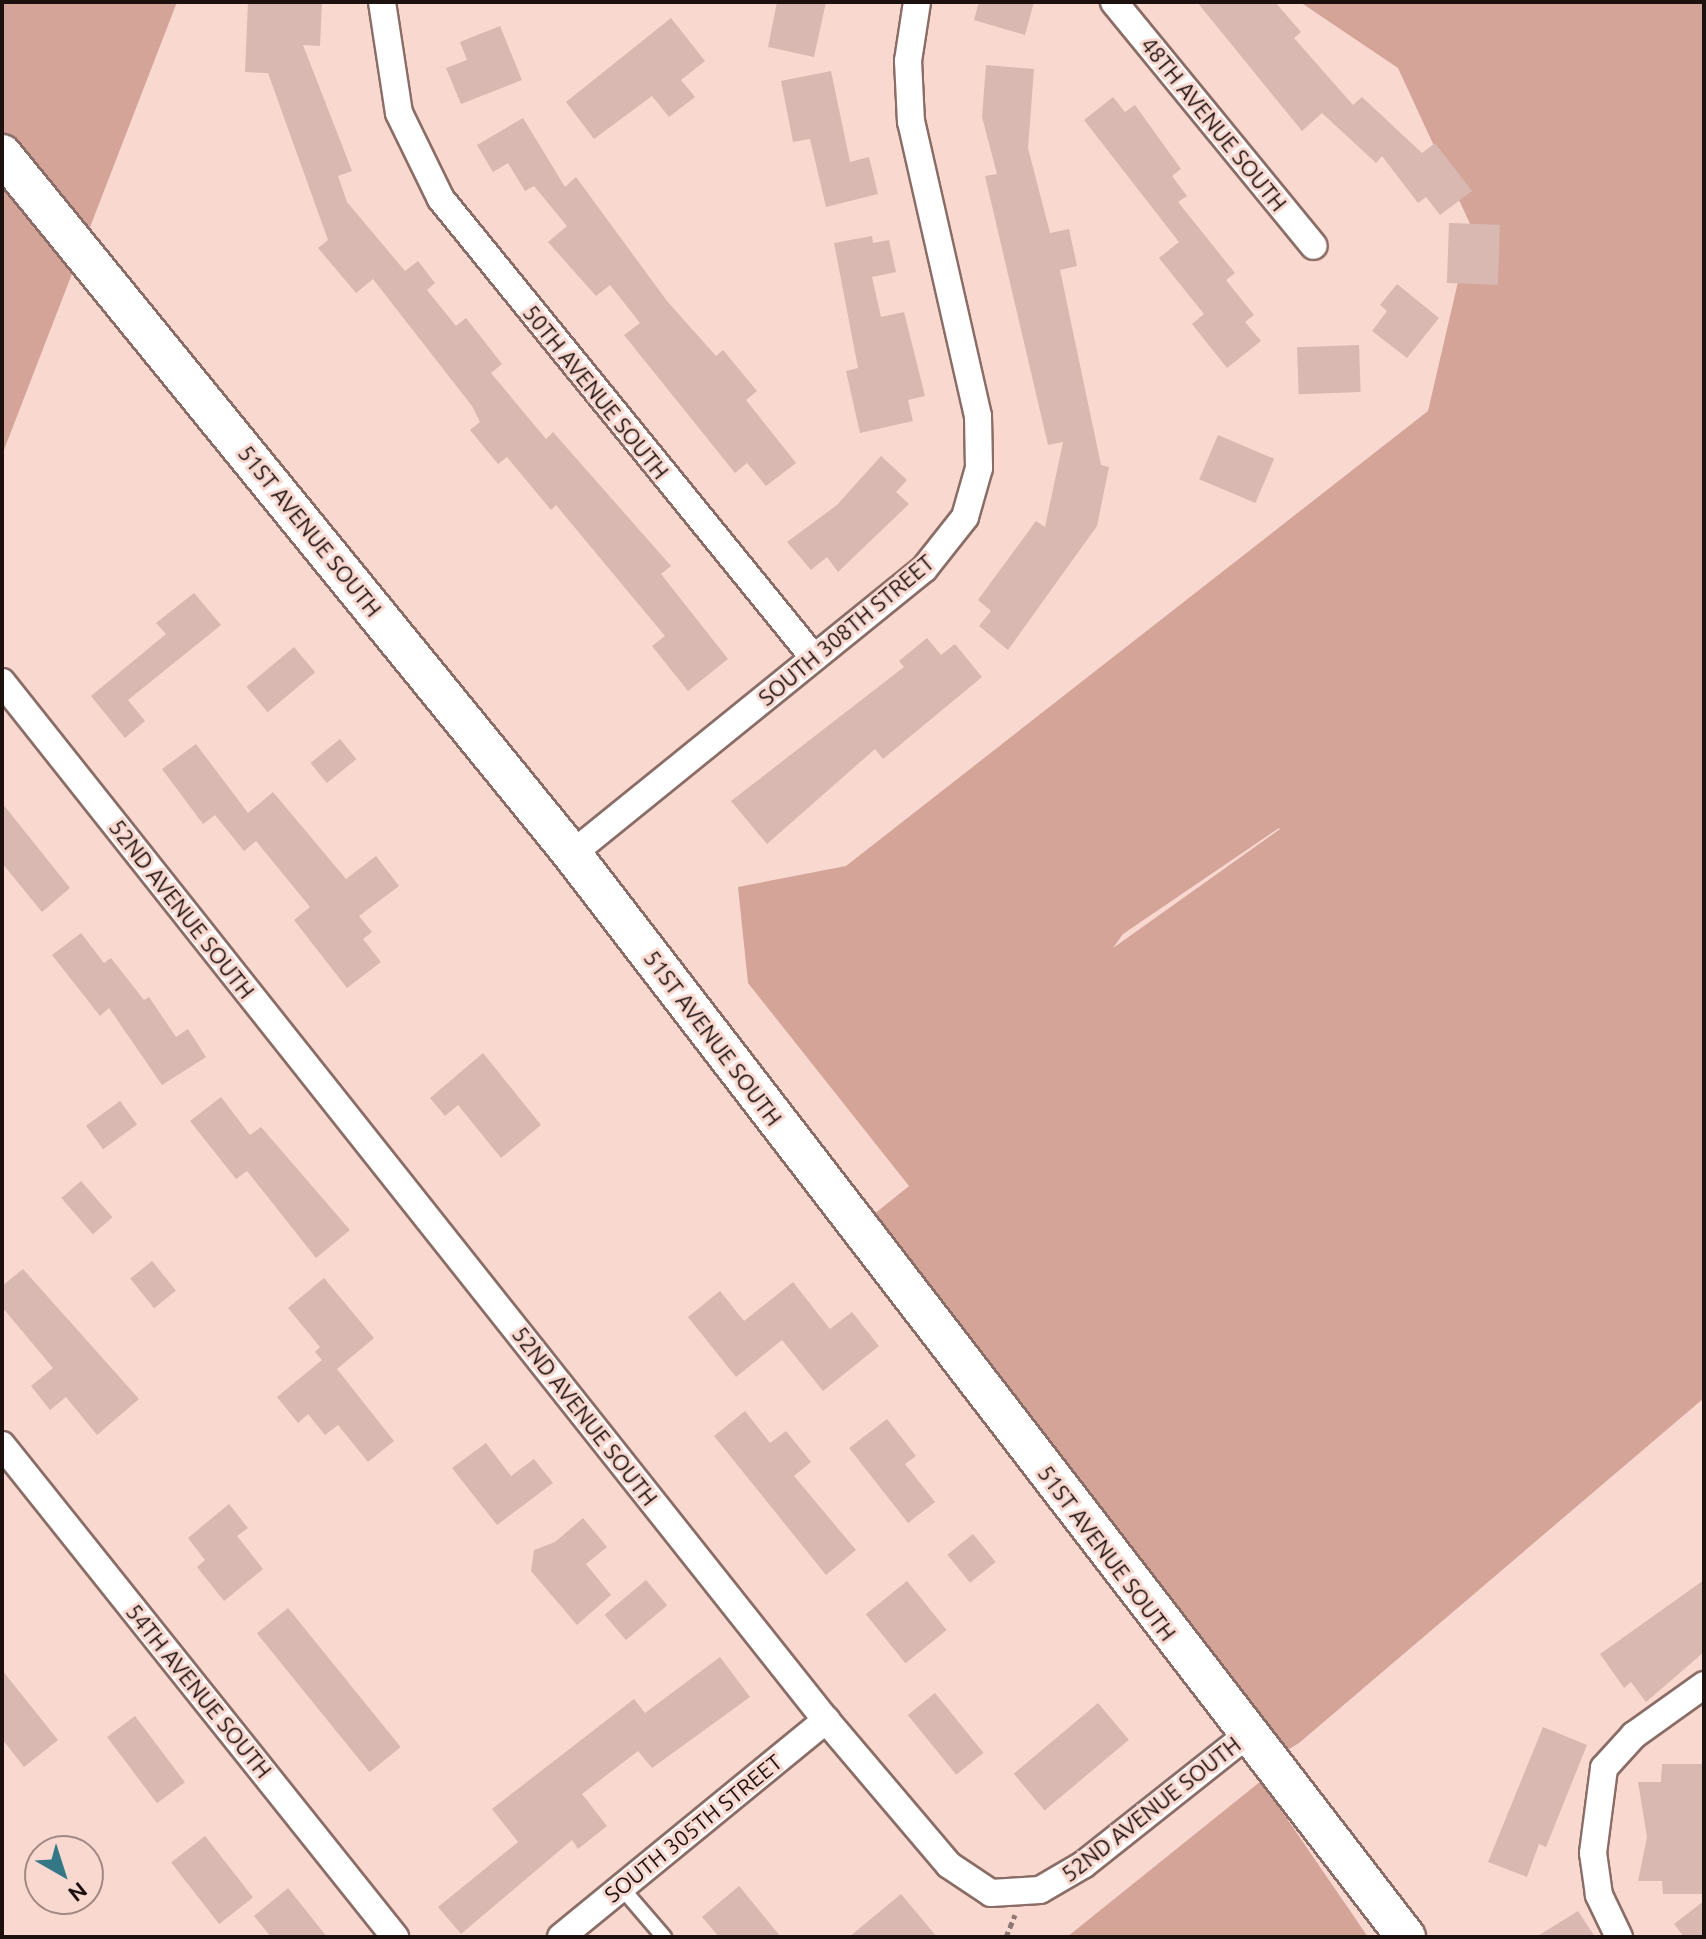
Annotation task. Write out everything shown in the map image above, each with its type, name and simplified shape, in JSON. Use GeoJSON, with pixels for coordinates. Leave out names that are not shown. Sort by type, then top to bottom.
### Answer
{"type":"FeatureCollection","features":[{"type":"Feature","properties":{"kind":"main road","name":"51ST AVENUE SOUTH"},"geometry":{"type":"LineString","coordinates":[[2,154],[572,854],[1247,1735],[1406,1937]]}},
{"type":"Feature","properties":{"kind":"street","name":"50TH AVENUE SOUTH"},"geometry":{"type":"LineString","coordinates":[[382,2],[399,113],[427,176],[460,226],[814,658]]}},
{"type":"Feature","properties":{"kind":"street","name":"SOUTH 308TH STREET"},"geometry":{"type":"LineString","coordinates":[[572,854],[936,556],[965,517],[979,468],[978,416],[911,122],[908,61],[917,2]]}},
{"type":"Feature","properties":{"kind":"street","name":"48TH AVENUE SOUTH"},"geometry":{"type":"LineString","coordinates":[[1114,2],[1314,246]]}},
{"type":"Feature","properties":{"kind":"street","name":"52ND AVENUE SOUTH"},"geometry":{"type":"LineString","coordinates":[[2,682],[826,1720],[949,1865],[978,1887],[1005,1895],[1059,1882],[1247,1735]]}},
{"type":"Feature","properties":{"kind":"street","name":"54TH AVENUE SOUTH"},"geometry":{"type":"LineString","coordinates":[[2,1445],[395,1937]]}},
{"type":"Feature","properties":{"kind":"street"},"geometry":{"type":"LineString","coordinates":[[1619,1937],[1596,1874],[1597,1787],[1616,1750],[1704,1685]]}},
{"type":"Feature","properties":{"kind":"street","name":"SOUTH 305TH STREET"},"geometry":{"type":"LineString","coordinates":[[561,1937],[826,1720]]}},
{"type":"Feature","properties":{"kind":"lane"},"geometry":{"type":"LineString","coordinates":[[621,1887],[664,1937]]}},
{"type":"Feature","properties":{"kind":"shaded area"},"geometry":{"type":"Polygon","coordinates":[[[2,2],[177,2],[2,455],[2,2]]]}},
{"type":"Feature","properties":{"kind":"shaded area"},"geometry":{"type":"Polygon","coordinates":[[[1300,2],[1704,2],[1704,1398],[1299,1743],[1268,1762],[858,1227],[909,1186],[748,983],[738,887],[846,866],[1428,411],[1471,226],[1398,68],[1300,2]],[[1280,829],[1123,934],[1113,948],[1280,829]]]}},
{"type":"Feature","properties":{"kind":"shaded area"},"geometry":{"type":"Polygon","coordinates":[[[1261,1781],[1368,1937],[1067,1937],[1261,1781]]]}},
{"type":"Feature","properties":{"kind":"building"},"geometry":{"type":"Polygon","coordinates":[[[248,2],[322,2],[320,46],[303,45],[352,171],[338,176],[347,202],[405,271],[418,261],[435,283],[427,290],[456,326],[466,318],[502,364],[491,373],[546,439],[553,432],[671,566],[661,574],[728,659],[688,691],[652,646],[665,636],[556,505],[551,510],[507,457],[498,464],[470,430],[480,422],[472,406],[373,279],[356,293],[318,248],[328,240],[268,73],[245,72],[248,2]]]}},
{"type":"Feature","properties":{"kind":"building"},"geometry":{"type":"Polygon","coordinates":[[[777,2],[826,2],[814,57],[768,47],[777,2]]]}},
{"type":"Feature","properties":{"kind":"building"},"geometry":{"type":"Polygon","coordinates":[[[979,2],[1034,2],[1025,35],[974,20],[979,2]]]}},
{"type":"Feature","properties":{"kind":"building"},"geometry":{"type":"Polygon","coordinates":[[[1197,2],[1275,2],[1301,32],[1294,38],[1353,105],[1362,97],[1422,153],[1435,143],[1472,191],[1440,215],[1426,197],[1418,203],[1382,156],[1376,163],[1322,113],[1302,131],[1197,2]]]}},
{"type":"Feature","properties":{"kind":"building"},"geometry":{"type":"Polygon","coordinates":[[[671,18],[705,61],[681,80],[695,97],[669,117],[652,96],[594,139],[566,102],[671,18]]]}},
{"type":"Feature","properties":{"kind":"building"},"geometry":{"type":"Polygon","coordinates":[[[500,26],[522,80],[461,104],[446,68],[467,60],[460,42],[500,26]]]}},
{"type":"Feature","properties":{"kind":"building"},"geometry":{"type":"Polygon","coordinates":[[[986,65],[1034,69],[1028,148],[1050,233],[1069,229],[1077,266],[1060,270],[1101,465],[1109,467],[1097,526],[1008,650],[979,626],[991,611],[978,600],[1036,521],[1045,527],[1063,442],[1048,445],[985,176],[997,174],[982,117],[986,65]]]}},
{"type":"Feature","properties":{"kind":"building"},"geometry":{"type":"Polygon","coordinates":[[[831,71],[850,162],[869,157],[878,194],[826,207],[810,139],[793,142],[781,81],[831,71]]]}},
{"type":"Feature","properties":{"kind":"building"},"geometry":{"type":"Polygon","coordinates":[[[1113,97],[1125,112],[1135,105],[1181,169],[1172,176],[1187,196],[1178,202],[1235,273],[1226,280],[1254,315],[1245,322],[1261,341],[1227,368],[1192,324],[1204,314],[1159,258],[1179,242],[1084,120],[1113,97]]]}},
{"type":"Feature","properties":{"kind":"building"},"geometry":{"type":"Polygon","coordinates":[[[523,118],[565,187],[576,177],[667,301],[716,356],[723,350],[757,391],[746,400],[796,463],[766,486],[747,463],[735,473],[624,335],[640,323],[610,285],[596,296],[548,242],[567,226],[534,186],[525,191],[508,163],[493,172],[477,145],[523,118]]]}},
{"type":"Feature","properties":{"kind":"building"},"geometry":{"type":"Polygon","coordinates":[[[1449,223],[1500,225],[1498,285],[1447,283],[1449,223]]]}},
{"type":"Feature","properties":{"kind":"building"},"geometry":{"type":"Polygon","coordinates":[[[872,236],[873,243],[889,240],[896,272],[872,277],[881,317],[904,312],[925,396],[908,400],[913,421],[860,433],[846,371],[858,368],[834,243],[872,236]]]}},
{"type":"Feature","properties":{"kind":"building"},"geometry":{"type":"Polygon","coordinates":[[[1397,284],[1439,318],[1407,358],[1372,331],[1387,311],[1380,305],[1397,284]]]}},
{"type":"Feature","properties":{"kind":"building"},"geometry":{"type":"Polygon","coordinates":[[[1359,345],[1361,392],[1299,394],[1297,347],[1359,345]]]}},
{"type":"Feature","properties":{"kind":"building"},"geometry":{"type":"Polygon","coordinates":[[[1218,435],[1274,459],[1255,503],[1199,479],[1218,435]]]}},
{"type":"Feature","properties":{"kind":"building"},"geometry":{"type":"Polygon","coordinates":[[[881,456],[907,480],[896,492],[909,504],[838,572],[827,557],[811,570],[787,542],[837,505],[881,456]]]}},
{"type":"Feature","properties":{"kind":"building"},"geometry":{"type":"Polygon","coordinates":[[[194,593],[221,625],[128,700],[145,721],[125,738],[91,696],[166,634],[156,623],[194,593]]]}},
{"type":"Feature","properties":{"kind":"building"},"geometry":{"type":"Polygon","coordinates":[[[927,638],[941,655],[955,644],[982,677],[883,759],[875,749],[767,844],[731,801],[904,667],[899,661],[927,638]]]}},
{"type":"Feature","properties":{"kind":"building"},"geometry":{"type":"Polygon","coordinates":[[[294,647],[315,672],[268,712],[247,687],[294,647]]]}},
{"type":"Feature","properties":{"kind":"building"},"geometry":{"type":"Polygon","coordinates":[[[340,739],[356,759],[327,783],[310,763],[340,739]]]}},
{"type":"Feature","properties":{"kind":"building"},"geometry":{"type":"Polygon","coordinates":[[[196,744],[248,813],[273,792],[346,879],[376,856],[399,886],[359,916],[372,932],[363,939],[381,962],[347,988],[294,920],[310,907],[256,841],[244,851],[215,815],[203,824],[162,769],[196,744]]]}},
{"type":"Feature","properties":{"kind":"building"},"geometry":{"type":"Polygon","coordinates":[[[2,803],[70,888],[42,912],[2,863],[2,803]]]}},
{"type":"Feature","properties":{"kind":"building"},"geometry":{"type":"Polygon","coordinates":[[[81,933],[104,963],[111,958],[144,1000],[149,997],[176,1037],[188,1029],[206,1057],[162,1085],[109,1008],[100,1016],[52,955],[81,933]]]}},
{"type":"Feature","properties":{"kind":"building"},"geometry":{"type":"Polygon","coordinates":[[[483,1053],[541,1125],[501,1158],[458,1105],[445,1116],[430,1098],[483,1053]]]}},
{"type":"Feature","properties":{"kind":"building"},"geometry":{"type":"Polygon","coordinates":[[[221,1097],[250,1135],[261,1127],[350,1230],[316,1258],[247,1171],[236,1179],[190,1121],[221,1097]]]}},
{"type":"Feature","properties":{"kind":"building"},"geometry":{"type":"Polygon","coordinates":[[[120,1101],[137,1124],[103,1149],[86,1126],[120,1101]]]}},
{"type":"Feature","properties":{"kind":"building"},"geometry":{"type":"Polygon","coordinates":[[[81,1181],[112,1217],[93,1234],[61,1198],[81,1181]]]}},
{"type":"Feature","properties":{"kind":"building"},"geometry":{"type":"Polygon","coordinates":[[[152,1261],[176,1291],[154,1308],[130,1279],[152,1261]]]}},
{"type":"Feature","properties":{"kind":"building"},"geometry":{"type":"Polygon","coordinates":[[[23,1269],[139,1399],[97,1435],[66,1397],[50,1410],[31,1386],[53,1368],[2,1307],[2,1286],[23,1269]]]}},
{"type":"Feature","properties":{"kind":"building"},"geometry":{"type":"Polygon","coordinates":[[[324,1278],[374,1338],[337,1369],[394,1441],[368,1462],[338,1425],[325,1435],[308,1414],[298,1423],[277,1397],[322,1360],[315,1352],[320,1347],[288,1308],[324,1278]]]}},
{"type":"Feature","properties":{"kind":"building"},"geometry":{"type":"Polygon","coordinates":[[[793,1282],[830,1329],[852,1312],[879,1346],[823,1391],[782,1340],[736,1377],[688,1317],[720,1291],[744,1321],[793,1282]]]}},
{"type":"Feature","properties":{"kind":"building"},"geometry":{"type":"Polygon","coordinates":[[[745,1411],[770,1443],[786,1431],[811,1462],[794,1476],[856,1550],[826,1575],[714,1436],[745,1411]]]}},
{"type":"Feature","properties":{"kind":"building"},"geometry":{"type":"Polygon","coordinates":[[[887,1419],[916,1456],[905,1464],[935,1502],[908,1523],[849,1448],[887,1419]]]}},
{"type":"Feature","properties":{"kind":"building"},"geometry":{"type":"Polygon","coordinates":[[[486,1443],[511,1476],[534,1459],[553,1483],[497,1525],[452,1468],[486,1443]]]}},
{"type":"Feature","properties":{"kind":"building"},"geometry":{"type":"Polygon","coordinates":[[[229,1504],[248,1528],[237,1536],[263,1569],[224,1601],[197,1567],[205,1560],[188,1538],[229,1504]]]}},
{"type":"Feature","properties":{"kind":"building"},"geometry":{"type":"Polygon","coordinates":[[[583,1518],[607,1547],[586,1564],[611,1595],[577,1625],[531,1571],[534,1550],[555,1542],[583,1518]]]}},
{"type":"Feature","properties":{"kind":"building"},"geometry":{"type":"Polygon","coordinates":[[[973,1534],[996,1562],[970,1583],[947,1555],[973,1534]]]}},
{"type":"Feature","properties":{"kind":"building"},"geometry":{"type":"Polygon","coordinates":[[[646,1580],[667,1605],[626,1640],[605,1615],[646,1580]]]}},
{"type":"Feature","properties":{"kind":"building"},"geometry":{"type":"Polygon","coordinates":[[[1704,1580],[1704,1652],[1646,1702],[1631,1682],[1624,1688],[1600,1654],[1704,1580]]]}},
{"type":"Feature","properties":{"kind":"building"},"geometry":{"type":"Polygon","coordinates":[[[907,1581],[947,1630],[905,1663],[866,1614],[907,1581]]]}},
{"type":"Feature","properties":{"kind":"building"},"geometry":{"type":"Polygon","coordinates":[[[288,1608],[401,1747],[370,1772],[257,1633],[288,1608]]]}},
{"type":"Feature","properties":{"kind":"building"},"geometry":{"type":"Polygon","coordinates":[[[720,1657],[750,1697],[652,1768],[638,1751],[582,1794],[607,1826],[578,1849],[572,1840],[461,1934],[438,1907],[518,1842],[492,1809],[634,1699],[645,1713],[720,1657]]]}},
{"type":"Feature","properties":{"kind":"building"},"geometry":{"type":"Polygon","coordinates":[[[2,1670],[58,1740],[24,1767],[2,1739],[2,1670]]]}},
{"type":"Feature","properties":{"kind":"building"},"geometry":{"type":"Polygon","coordinates":[[[935,1693],[983,1753],[956,1775],[908,1715],[935,1693]]]}},
{"type":"Feature","properties":{"kind":"building"},"geometry":{"type":"Polygon","coordinates":[[[1098,1703],[1129,1740],[1045,1810],[1014,1774],[1098,1703]]]}},
{"type":"Feature","properties":{"kind":"building"},"geometry":{"type":"Polygon","coordinates":[[[135,1716],[185,1782],[157,1803],[107,1737],[135,1716]]]}},
{"type":"Feature","properties":{"kind":"building"},"geometry":{"type":"Polygon","coordinates":[[[1543,1727],[1587,1745],[1546,1847],[1539,1844],[1527,1877],[1488,1862],[1543,1727]]]}},
{"type":"Feature","properties":{"kind":"building"},"geometry":{"type":"Polygon","coordinates":[[[1662,1764],[1704,1764],[1704,1894],[1663,1894],[1662,1881],[1638,1881],[1647,1837],[1638,1782],[1661,1782],[1662,1764]]]}},
{"type":"Feature","properties":{"kind":"building"},"geometry":{"type":"Polygon","coordinates":[[[205,1836],[253,1897],[219,1924],[171,1862],[205,1836]]]}},
{"type":"Feature","properties":{"kind":"building"},"geometry":{"type":"Polygon","coordinates":[[[739,1886],[781,1937],[719,1937],[702,1917],[739,1886]]]}},
{"type":"Feature","properties":{"kind":"building"},"geometry":{"type":"Polygon","coordinates":[[[288,1888],[327,1937],[271,1937],[254,1916],[288,1888]]]}},
{"type":"Feature","properties":{"kind":"building"},"geometry":{"type":"Polygon","coordinates":[[[901,1894],[937,1937],[849,1937],[901,1894]]]}},
{"type":"Feature","properties":{"kind":"building"},"geometry":{"type":"Polygon","coordinates":[[[1704,1901],[1704,1937],[1684,1937],[1674,1924],[1704,1901]]]}},
{"type":"Feature","properties":{"kind":"building"},"geometry":{"type":"Polygon","coordinates":[[[1578,1911],[1595,1937],[1536,1937],[1578,1911]]]}}]}
